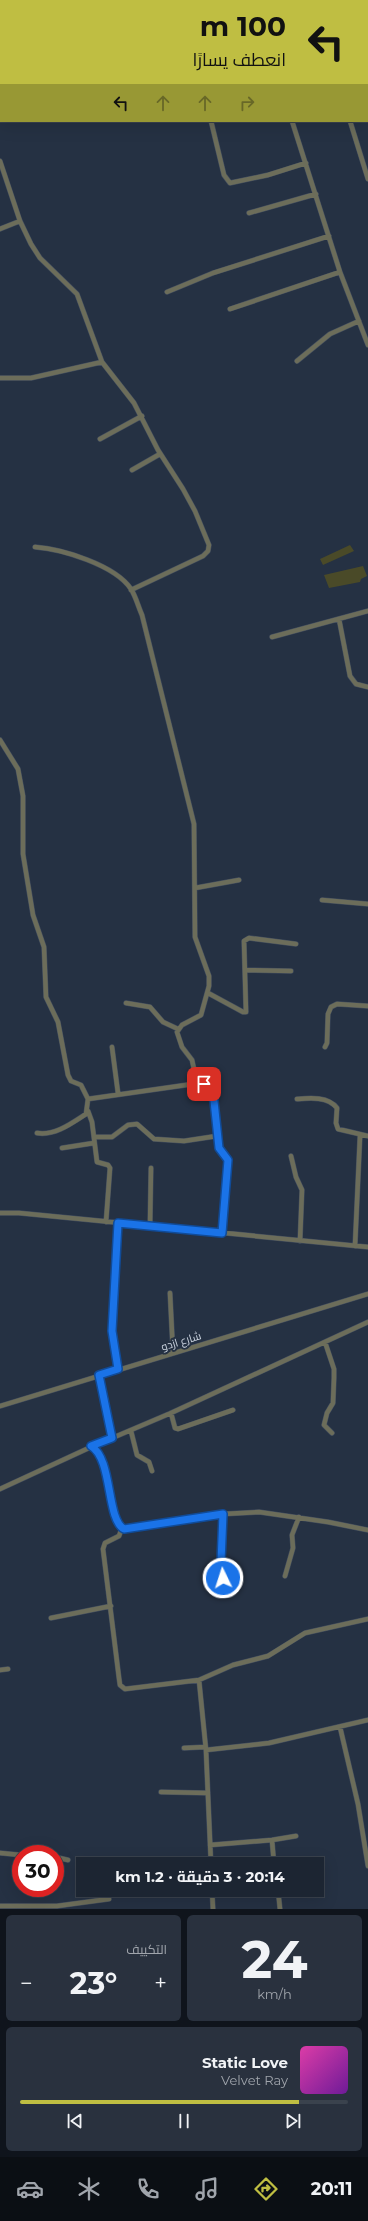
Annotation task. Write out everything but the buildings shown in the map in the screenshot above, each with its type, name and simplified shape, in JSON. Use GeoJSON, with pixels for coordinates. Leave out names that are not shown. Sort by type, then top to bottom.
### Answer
{"type":"FeatureCollection","features":[{"type":"Feature","properties":{"kind":"street"},"geometry":{"type":"LineString","coordinates":[[211,122],[224,175],[230,183],[306,163]]}},
{"type":"Feature","properties":{"kind":"street"},"geometry":{"type":"LineString","coordinates":[[292,122],[340,272],[368,345]]}},
{"type":"Feature","properties":{"kind":"street"},"geometry":{"type":"LineString","coordinates":[[350,122],[366,161],[368,179]]}},
{"type":"Feature","properties":{"kind":"street"},"geometry":{"type":"LineString","coordinates":[[0,161],[20,221],[31,244],[40,258],[77,294],[102,362],[142,416],[160,454],[195,511],[209,545],[208,551],[203,556],[131,590]]}},
{"type":"Feature","properties":{"kind":"street"},"geometry":{"type":"LineString","coordinates":[[249,213],[316,194]]}},
{"type":"Feature","properties":{"kind":"street"},"geometry":{"type":"LineString","coordinates":[[0,229],[20,221]]}},
{"type":"Feature","properties":{"kind":"street"},"geometry":{"type":"LineString","coordinates":[[167,292],[213,273],[329,236]]}},
{"type":"Feature","properties":{"kind":"street"},"geometry":{"type":"LineString","coordinates":[[230,309],[340,272]]}},
{"type":"Feature","properties":{"kind":"street"},"geometry":{"type":"LineString","coordinates":[[297,361],[330,334],[359,321]]}},
{"type":"Feature","properties":{"kind":"street"},"geometry":{"type":"LineString","coordinates":[[0,378],[31,378],[102,362]]}},
{"type":"Feature","properties":{"kind":"street"},"geometry":{"type":"LineString","coordinates":[[100,439],[142,416]]}},
{"type":"Feature","properties":{"kind":"street"},"geometry":{"type":"LineString","coordinates":[[132,470],[160,454]]}},
{"type":"Feature","properties":{"kind":"street"},"geometry":{"type":"LineString","coordinates":[[35,547],[64,552],[105,568],[116,574],[131,590],[142,615],[156,677],[194,824],[196,938],[209,976],[208,993],[200,1015],[178,1029]]}},
{"type":"Feature","properties":{"kind":"street"},"geometry":{"type":"LineString","coordinates":[[272,637],[368,611]]}},
{"type":"Feature","properties":{"kind":"street"},"geometry":{"type":"LineString","coordinates":[[339,619],[350,676],[356,684],[368,687]]}},
{"type":"Feature","properties":{"kind":"street"},"geometry":{"type":"LineString","coordinates":[[0,740],[18,769],[23,796],[23,854],[33,915],[44,947],[46,997],[58,1022],[68,1075],[71,1080],[81,1085],[88,1099],[88,1111],[91,1115],[97,1162],[108,1165],[110,1168],[106,1222]]}},
{"type":"Feature","properties":{"kind":"street"},"geometry":{"type":"LineString","coordinates":[[195,888],[238,880]]}},
{"type":"Feature","properties":{"kind":"street"},"geometry":{"type":"LineString","coordinates":[[322,900],[368,904]]}},
{"type":"Feature","properties":{"kind":"street"},"geometry":{"type":"LineString","coordinates":[[208,993],[242,1012],[246,1012],[244,941],[246,938],[296,944]]}},
{"type":"Feature","properties":{"kind":"street"},"geometry":{"type":"LineString","coordinates":[[245,970],[291,971]]}},
{"type":"Feature","properties":{"kind":"street"},"geometry":{"type":"LineString","coordinates":[[126,1003],[150,1007],[163,1022],[178,1029]]}},
{"type":"Feature","properties":{"kind":"street"},"geometry":{"type":"LineString","coordinates":[[325,1047],[327,1043],[328,1014],[331,1007],[337,1004],[368,1006]]}},
{"type":"Feature","properties":{"kind":"street"},"geometry":{"type":"LineString","coordinates":[[178,1029],[177,1032],[182,1048],[192,1060],[197,1083]]}},
{"type":"Feature","properties":{"kind":"street"},"geometry":{"type":"LineString","coordinates":[[112,1047],[118,1093]]}},
{"type":"Feature","properties":{"kind":"street"},"geometry":{"type":"LineString","coordinates":[[88,1099],[118,1093],[197,1083],[204,1084],[210,1091],[214,1101],[219,1148],[228,1160],[222,1233]]}},
{"type":"Feature","properties":{"kind":"street"},"geometry":{"type":"LineString","coordinates":[[297,1099],[314,1098],[332,1104],[337,1108],[336,1123],[338,1129],[360,1136],[368,1136]]}},
{"type":"Feature","properties":{"kind":"street"},"geometry":{"type":"LineString","coordinates":[[38,1133],[49,1134],[59,1130],[88,1111]]}},
{"type":"Feature","properties":{"kind":"street"},"geometry":{"type":"LineString","coordinates":[[94,1137],[112,1137],[128,1125],[137,1124],[154,1139],[184,1141],[217,1136]]}},
{"type":"Feature","properties":{"kind":"street"},"geometry":{"type":"LineString","coordinates":[[354,1246],[360,1136]]}},
{"type":"Feature","properties":{"kind":"street"},"geometry":{"type":"LineString","coordinates":[[62,1148],[94,1143]]}},
{"type":"Feature","properties":{"kind":"street"},"geometry":{"type":"LineString","coordinates":[[291,1156],[302,1190],[300,1241]]}},
{"type":"Feature","properties":{"kind":"street"},"geometry":{"type":"LineString","coordinates":[[150,1226],[151,1168]]}},
{"type":"Feature","properties":{"kind":"street"},"geometry":{"type":"LineString","coordinates":[[0,1213],[368,1247]]}},
{"type":"Feature","properties":{"kind":"street"},"geometry":{"type":"LineString","coordinates":[[118,1223],[112,1331],[118,1369]]}},
{"type":"Feature","properties":{"kind":"street"},"geometry":{"type":"LineString","coordinates":[[170,1293],[173,1353]]}},
{"type":"Feature","properties":{"kind":"street","name":"شارع ازدو"},"geometry":{"type":"LineString","coordinates":[[0,1406],[368,1294]]}},
{"type":"Feature","properties":{"kind":"street"},"geometry":{"type":"LineString","coordinates":[[0,1489],[91,1446],[171,1414],[368,1322]]}},
{"type":"Feature","properties":{"kind":"street"},"geometry":{"type":"LineString","coordinates":[[325,1342],[334,1369],[334,1378],[333,1403],[327,1413],[324,1424],[332,1433]]}},
{"type":"Feature","properties":{"kind":"street"},"geometry":{"type":"LineString","coordinates":[[99,1375],[112,1438]]}},
{"type":"Feature","properties":{"kind":"street"},"geometry":{"type":"LineString","coordinates":[[171,1414],[175,1428],[178,1429],[233,1410]]}},
{"type":"Feature","properties":{"kind":"street"},"geometry":{"type":"LineString","coordinates":[[131,1431],[137,1455],[149,1462],[152,1471]]}},
{"type":"Feature","properties":{"kind":"street"},"geometry":{"type":"LineString","coordinates":[[91,1446],[100,1456],[115,1514],[122,1528],[119,1536],[103,1546],[119,1678],[123,1688],[199,1680],[224,1668],[268,1656],[305,1633],[368,1618]]}},
{"type":"Feature","properties":{"kind":"street"},"geometry":{"type":"LineString","coordinates":[[122,1528],[132,1529],[164,1522],[223,1514],[259,1512],[299,1517],[368,1530]]}},
{"type":"Feature","properties":{"kind":"street"},"geometry":{"type":"LineString","coordinates":[[223,1514],[221,1562],[223,1578]]}},
{"type":"Feature","properties":{"kind":"street"},"geometry":{"type":"LineString","coordinates":[[285,1576],[293,1548],[292,1535],[299,1517]]}},
{"type":"Feature","properties":{"kind":"street"},"geometry":{"type":"LineString","coordinates":[[51,1618],[111,1606]]}},
{"type":"Feature","properties":{"kind":"street"},"geometry":{"type":"LineString","coordinates":[[0,1670],[8,1669]]}},
{"type":"Feature","properties":{"kind":"street"},"geometry":{"type":"LineString","coordinates":[[199,1680],[206,1748],[211,1857]]}},
{"type":"Feature","properties":{"kind":"street"},"geometry":{"type":"LineString","coordinates":[[184,1748],[269,1744],[368,1720]]}},
{"type":"Feature","properties":{"kind":"street"},"geometry":{"type":"LineString","coordinates":[[340,1727],[358,1804],[368,1866]]}},
{"type":"Feature","properties":{"kind":"street"},"geometry":{"type":"LineString","coordinates":[[161,1792],[208,1793]]}},
{"type":"Feature","properties":{"kind":"street"},"geometry":{"type":"LineString","coordinates":[[210,1845],[272,1840],[296,1836]]}},
{"type":"Feature","properties":{"kind":"street"},"geometry":{"type":"LineString","coordinates":[[272,1840],[273,1857]]}},
{"type":"Feature","properties":{"kind":"street"},"geometry":{"type":"LineString","coordinates":[[0,1853],[12,1854]]}},
{"type":"Feature","properties":{"kind":"street"},"geometry":{"type":"LineString","coordinates":[[64,1859],[68,1860]]}},
{"type":"Feature","properties":{"kind":"street"},"geometry":{"type":"LineString","coordinates":[[212,1897],[213,1909]]}},
{"type":"Feature","properties":{"kind":"street"},"geometry":{"type":"LineString","coordinates":[[279,1897],[280,1909]]}},
{"type":"Feature","properties":{"kind":"street"},"geometry":{"type":"LineString","coordinates":[[0,1906],[57,1906],[109,1899]]}},
{"type":"Feature","properties":{"kind":"shaded area"},"geometry":{"type":"Polygon","coordinates":[[[350,545],[354,551],[323,565],[320,559],[350,545]]]}},
{"type":"Feature","properties":{"kind":"shaded area"},"geometry":{"type":"Polygon","coordinates":[[[363,566],[367,576],[361,579],[360,582],[329,588],[324,575],[363,566]]]}},
{"type":"Feature","properties":{"kind":"route"},"geometry":{"type":"LineString","coordinates":[[204,1084],[209,1087],[214,1101],[219,1148],[228,1160],[222,1233],[118,1223],[112,1331],[118,1369],[99,1375],[112,1438],[91,1446],[96,1450],[102,1461],[115,1514],[119,1525],[122,1528],[128,1530],[164,1522],[223,1514],[223,1545],[221,1562],[223,1578]]}}]}
